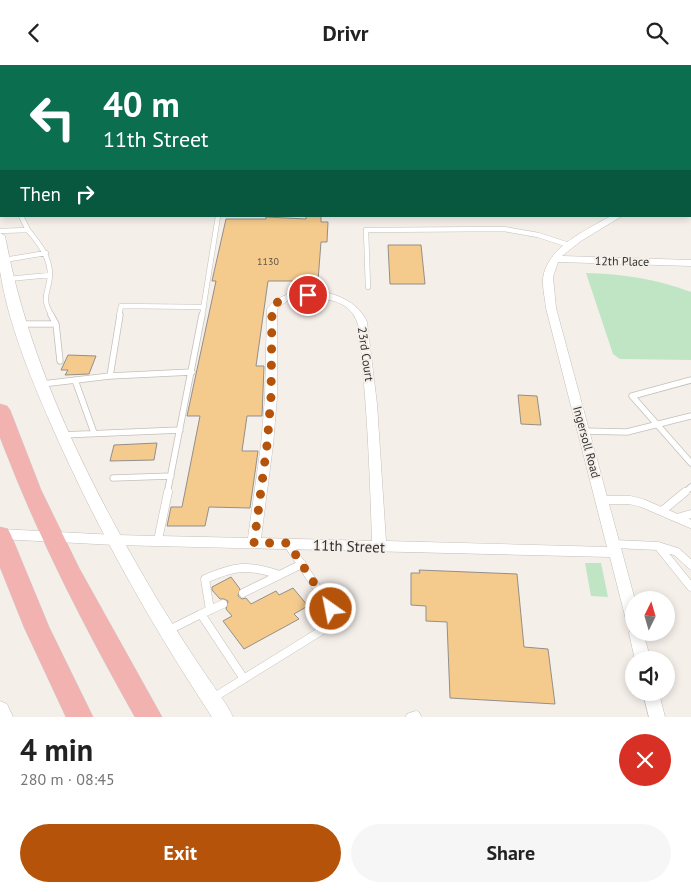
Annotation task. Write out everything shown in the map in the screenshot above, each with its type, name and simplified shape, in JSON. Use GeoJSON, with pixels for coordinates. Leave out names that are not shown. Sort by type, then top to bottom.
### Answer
{"type":"FeatureCollection","features":[{"type":"Feature","properties":{"kind":"highway"},"geometry":{"type":"LineString","coordinates":[[0,410],[52,536],[100,632],[149,717]]}},
{"type":"Feature","properties":{"kind":"highway"},"geometry":{"type":"LineString","coordinates":[[0,535],[35,625],[80,717]]}},
{"type":"Feature","properties":{"kind":"street"},"geometry":{"type":"LineString","coordinates":[[21,65],[49,65]]}},
{"type":"Feature","properties":{"kind":"street"},"geometry":{"type":"LineString","coordinates":[[554,259],[569,245],[616,217]]}},
{"type":"Feature","properties":{"kind":"street"},"geometry":{"type":"LineString","coordinates":[[0,237],[19,324],[40,384],[62,435],[115,540],[167,631],[223,717]]}},
{"type":"Feature","properties":{"kind":"street","name":"12th Place"},"geometry":{"type":"LineString","coordinates":[[554,259],[691,263]]}},
{"type":"Feature","properties":{"kind":"street","name":"Ingersoll Road"},"geometry":{"type":"LineString","coordinates":[[554,259],[549,273],[551,308],[626,591]]}},
{"type":"Feature","properties":{"kind":"street","name":"23rd Court"},"geometry":{"type":"LineString","coordinates":[[254,543],[270,407],[272,309],[284,297],[296,294],[320,295],[343,301],[358,313],[363,327],[371,393],[379,547]]}},
{"type":"Feature","properties":{"kind":"street","name":"11th Street"},"geometry":{"type":"LineString","coordinates":[[0,535],[379,547],[615,548]]}},
{"type":"Feature","properties":{"kind":"street"},"geometry":{"type":"LineString","coordinates":[[653,701],[657,717]]}},
{"type":"Feature","properties":{"kind":"street"},"geometry":{"type":"LineString","coordinates":[[0,710],[3,717]]}},
{"type":"Feature","properties":{"kind":"lane"},"geometry":{"type":"LineString","coordinates":[[21,217],[28,231],[46,253],[50,275],[45,295],[46,308],[56,324],[60,361]]}},
{"type":"Feature","properties":{"kind":"lane"},"geometry":{"type":"LineString","coordinates":[[158,541],[192,373],[218,217]]}},
{"type":"Feature","properties":{"kind":"lane"},"geometry":{"type":"LineString","coordinates":[[368,287],[366,230],[504,229],[538,235],[569,245]]}},
{"type":"Feature","properties":{"kind":"lane"},"geometry":{"type":"LineString","coordinates":[[0,231],[28,231]]}},
{"type":"Feature","properties":{"kind":"lane"},"geometry":{"type":"LineString","coordinates":[[4,260],[46,253]]}},
{"type":"Feature","properties":{"kind":"lane"},"geometry":{"type":"LineString","coordinates":[[8,279],[50,275]]}},
{"type":"Feature","properties":{"kind":"lane"},"geometry":{"type":"LineString","coordinates":[[110,376],[121,306],[204,307]]}},
{"type":"Feature","properties":{"kind":"lane"},"geometry":{"type":"LineString","coordinates":[[19,324],[56,324]]}},
{"type":"Feature","properties":{"kind":"lane"},"geometry":{"type":"LineString","coordinates":[[40,384],[110,376],[192,373]]}},
{"type":"Feature","properties":{"kind":"lane"},"geometry":{"type":"LineString","coordinates":[[75,380],[94,433]]}},
{"type":"Feature","properties":{"kind":"lane"},"geometry":{"type":"LineString","coordinates":[[691,380],[632,396],[691,463]]}},
{"type":"Feature","properties":{"kind":"lane"},"geometry":{"type":"LineString","coordinates":[[584,431],[627,432],[691,416]]}},
{"type":"Feature","properties":{"kind":"lane"},"geometry":{"type":"LineString","coordinates":[[62,435],[180,430]]}},
{"type":"Feature","properties":{"kind":"lane"},"geometry":{"type":"LineString","coordinates":[[113,478],[171,476]]}},
{"type":"Feature","properties":{"kind":"lane"},"geometry":{"type":"LineString","coordinates":[[662,511],[691,487]]}},
{"type":"Feature","properties":{"kind":"lane"},"geometry":{"type":"LineString","coordinates":[[602,500],[630,500],[691,523]]}},
{"type":"Feature","properties":{"kind":"lane"},"geometry":{"type":"LineString","coordinates":[[677,518],[691,514]]}},
{"type":"Feature","properties":{"kind":"lane"},"geometry":{"type":"LineString","coordinates":[[211,699],[329,626],[331,609],[288,543]]}},
{"type":"Feature","properties":{"kind":"lane"},"geometry":{"type":"LineString","coordinates":[[615,548],[658,546],[671,548],[681,553],[691,565]]}},
{"type":"Feature","properties":{"kind":"lane"},"geometry":{"type":"LineString","coordinates":[[658,546],[691,587]]}},
{"type":"Feature","properties":{"kind":"lane"},"geometry":{"type":"LineString","coordinates":[[243,593],[302,564]]}},
{"type":"Feature","properties":{"kind":"lane"},"geometry":{"type":"LineString","coordinates":[[210,610],[205,579],[228,568],[253,565],[279,575]]}},
{"type":"Feature","properties":{"kind":"lane"},"geometry":{"type":"LineString","coordinates":[[167,631],[223,604]]}},
{"type":"Feature","properties":{"kind":"lane"},"geometry":{"type":"LineString","coordinates":[[201,614],[244,679]]}},
{"type":"Feature","properties":{"kind":"lane"},"geometry":{"type":"LineString","coordinates":[[410,717],[416,715],[417,717]]}},
{"type":"Feature","properties":{"kind":"green space"},"geometry":{"type":"Polygon","coordinates":[[[586,273],[639,278],[691,292],[691,360],[620,359],[613,354],[586,273]]]}},
{"type":"Feature","properties":{"kind":"green space"},"geometry":{"type":"Polygon","coordinates":[[[585,563],[601,563],[608,597],[591,596],[585,563]]]}},
{"type":"Feature","properties":{"kind":"building"},"geometry":{"type":"Polygon","coordinates":[[[266,217],[306,219],[306,217],[321,217],[321,222],[328,222],[327,242],[321,242],[318,281],[268,281],[256,366],[264,366],[262,416],[247,416],[242,451],[258,451],[250,508],[209,507],[205,526],[167,526],[171,507],[182,507],[200,416],[187,416],[216,281],[212,281],[226,219],[266,219],[266,217]]]}},
{"type":"Feature","properties":{"kind":"building"},"geometry":{"type":"Polygon","coordinates":[[[388,245],[421,245],[425,284],[390,284],[388,245]]]}},
{"type":"Feature","properties":{"kind":"building"},"geometry":{"type":"Polygon","coordinates":[[[68,355],[96,356],[89,374],[65,375],[68,370],[61,370],[68,355]]]}},
{"type":"Feature","properties":{"kind":"building"},"geometry":{"type":"Polygon","coordinates":[[[518,395],[537,396],[541,425],[521,424],[518,395]]]}},
{"type":"Feature","properties":{"kind":"building"},"geometry":{"type":"Polygon","coordinates":[[[157,443],[154,460],[110,461],[114,445],[157,443]]]}},
{"type":"Feature","properties":{"kind":"building"},"geometry":{"type":"Polygon","coordinates":[[[419,570],[517,574],[524,647],[548,649],[555,704],[450,698],[447,622],[426,621],[426,606],[411,605],[411,573],[420,573],[419,570]]]}},
{"type":"Feature","properties":{"kind":"building"},"geometry":{"type":"Polygon","coordinates":[[[231,577],[240,589],[238,596],[242,599],[246,598],[251,604],[276,591],[279,595],[293,588],[308,606],[294,614],[299,619],[244,649],[223,621],[232,616],[226,609],[228,601],[220,599],[212,590],[212,587],[231,577]]]}},
{"type":"Feature","properties":{"kind":"route"},"geometry":{"type":"LineString","coordinates":[[308,295],[296,294],[284,297],[272,309],[271,397],[267,445],[254,543],[288,543],[331,609]]}}]}
